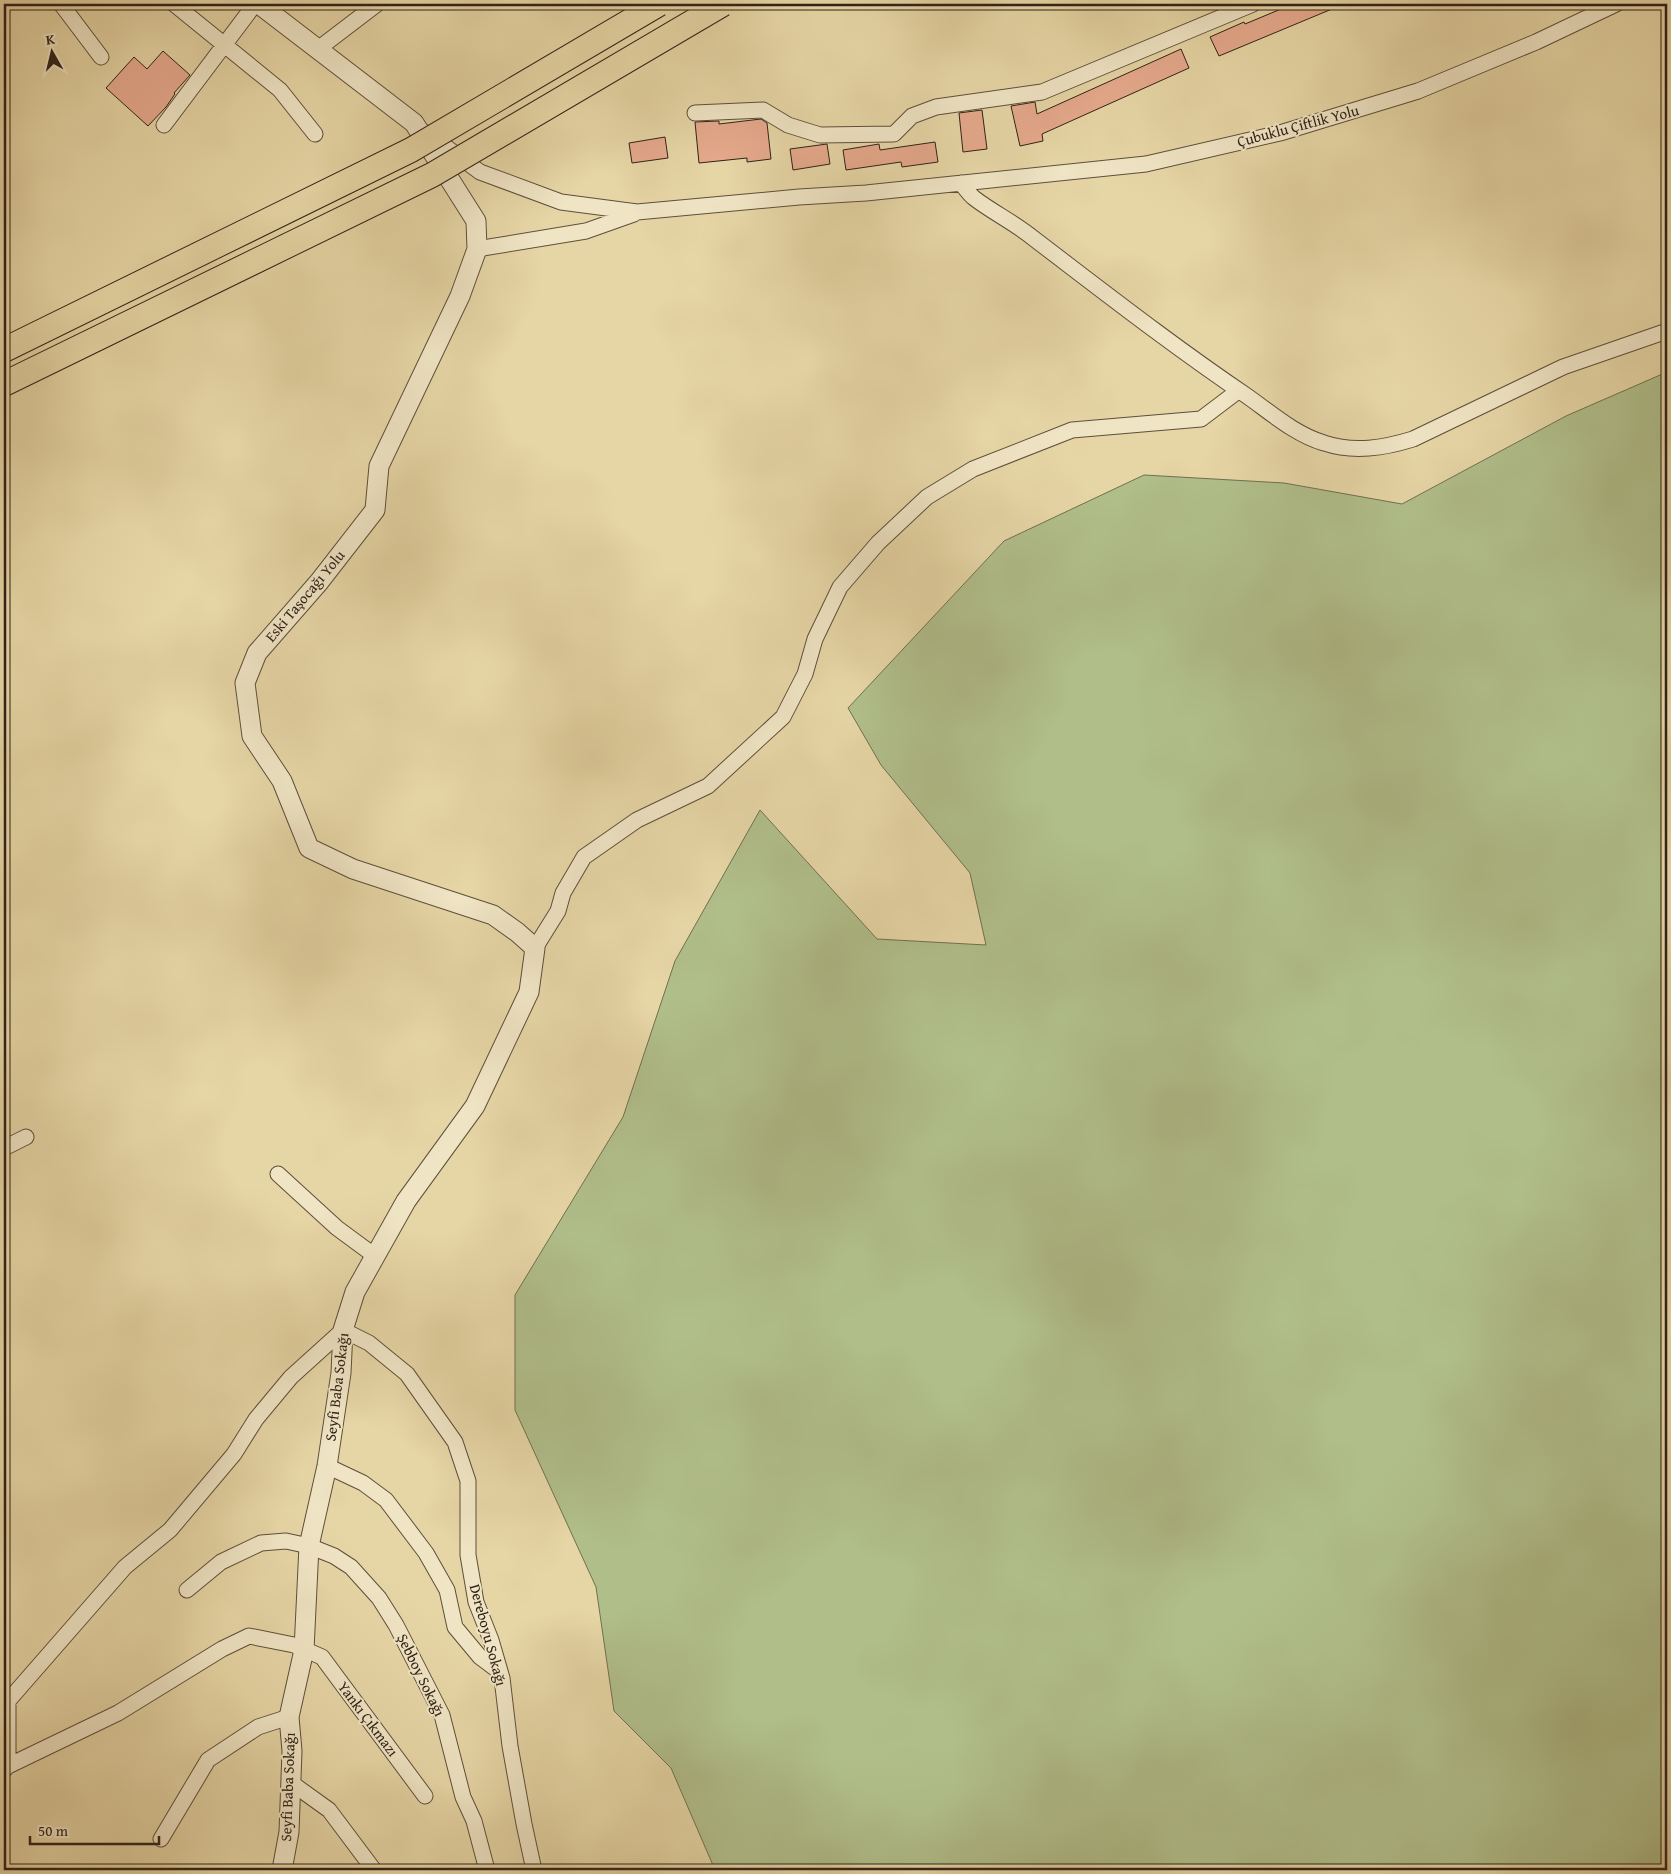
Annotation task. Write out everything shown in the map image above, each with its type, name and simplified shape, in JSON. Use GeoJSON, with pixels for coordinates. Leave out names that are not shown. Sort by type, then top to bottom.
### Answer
{"type":"FeatureCollection","features":[{"type":"Feature","properties":{"kind":"highway"},"geometry":{"type":"LineString","coordinates":[[4,350],[411,150],[659,4]]}},
{"type":"Feature","properties":{"kind":"highway"},"geometry":{"type":"LineString","coordinates":[[4,384],[432,175],[723,4]]}},
{"type":"Feature","properties":{"kind":"street"},"geometry":{"type":"LineString","coordinates":[[60,4],[101,57]]}},
{"type":"Feature","properties":{"kind":"street"},"geometry":{"type":"LineString","coordinates":[[174,4],[280,90],[315,134]]}},
{"type":"Feature","properties":{"kind":"street"},"geometry":{"type":"LineString","coordinates":[[164,125],[257,4]]}},
{"type":"Feature","properties":{"kind":"street","name":"Eski Taşocağı Yolu"},"geometry":{"type":"LineString","coordinates":[[257,4],[414,123],[476,220],[477,249],[460,296],[379,466],[375,510],[319,582],[257,654],[245,683],[252,736],[282,781],[309,848],[353,869],[493,915],[536,948]]}},
{"type":"Feature","properties":{"kind":"street"},"geometry":{"type":"LineString","coordinates":[[318,49],[377,4]]}},
{"type":"Feature","properties":{"kind":"street"},"geometry":{"type":"LineString","coordinates":[[695,113],[763,110],[788,125],[820,135],[894,134],[912,116],[936,107],[1042,92],[1253,4]]}},
{"type":"Feature","properties":{"kind":"street","name":"Çubuklu Çiftlik Yolu"},"geometry":{"type":"LineString","coordinates":[[637,212],[961,183],[1146,164],[1280,133],[1418,91],[1536,42],[1616,4]]}},
{"type":"Feature","properties":{"kind":"street"},"geometry":{"type":"LineString","coordinates":[[414,123],[480,172],[562,202],[637,212]]}},
{"type":"Feature","properties":{"kind":"street"},"geometry":{"type":"LineString","coordinates":[[961,183],[973,197],[1017,225],[1162,338],[1307,437],[1324,444],[1343,448],[1364,449],[1390,446],[1413,439],[1563,367],[1667,331]]}},
{"type":"Feature","properties":{"kind":"street"},"geometry":{"type":"LineString","coordinates":[[477,249],[586,231],[637,212]]}},
{"type":"Feature","properties":{"kind":"street"},"geometry":{"type":"LineString","coordinates":[[536,948],[558,911],[562,893],[584,857],[637,820],[708,786],[783,717],[805,674],[814,638],[840,587],[878,543],[927,497],[973,469],[1072,430],[1201,419],[1238,390]]}},
{"type":"Feature","properties":{"kind":"street","name":"Seyfi Baba Sokağı"},"geometry":{"type":"LineString","coordinates":[[282,1870],[289,1832],[292,1751],[289,1716],[304,1650],[309,1546],[327,1466],[341,1373],[342,1330],[355,1292],[406,1202],[475,1106],[529,992],[536,948]]}},
{"type":"Feature","properties":{"kind":"street"},"geometry":{"type":"LineString","coordinates":[[4,1148],[26,1137]]}},
{"type":"Feature","properties":{"kind":"street"},"geometry":{"type":"LineString","coordinates":[[278,1174],[337,1228],[375,1256]]}},
{"type":"Feature","properties":{"kind":"street"},"geometry":{"type":"LineString","coordinates":[[6,1768],[8,1701],[125,1567],[170,1530],[234,1454],[256,1419],[291,1378],[342,1330]]}},
{"type":"Feature","properties":{"kind":"street","name":"Dereboyu Sokağı"},"geometry":{"type":"LineString","coordinates":[[342,1330],[369,1343],[407,1374],[455,1442],[468,1481],[468,1555],[476,1602],[491,1640],[502,1678],[519,1795],[534,1870]]}},
{"type":"Feature","properties":{"kind":"street"},"geometry":{"type":"LineString","coordinates":[[327,1466],[363,1483],[386,1500],[426,1553],[447,1590],[455,1628],[480,1657],[496,1669],[502,1678]]}},
{"type":"Feature","properties":{"kind":"street","name":"Şebboy Sokağı"},"geometry":{"type":"LineString","coordinates":[[187,1590],[221,1562],[261,1543],[286,1541],[309,1546],[334,1556],[351,1567],[379,1598],[396,1625],[442,1715],[463,1797],[474,1821],[487,1870]]}},
{"type":"Feature","properties":{"kind":"street","name":"Yankı Çıkmazı"},"geometry":{"type":"LineString","coordinates":[[6,1768],[118,1713],[222,1649],[249,1636],[294,1645],[322,1658],[425,1796]]}},
{"type":"Feature","properties":{"kind":"street"},"geometry":{"type":"LineString","coordinates":[[161,1839],[208,1760],[258,1727],[289,1716]]}},
{"type":"Feature","properties":{"kind":"street"},"geometry":{"type":"LineString","coordinates":[[290,1782],[329,1810],[374,1870]]}},
{"type":"Feature","properties":{"kind":"green space"},"geometry":{"type":"Polygon","coordinates":[[[1667,372],[1667,1870],[715,1870],[671,1768],[614,1711],[596,1587],[515,1410],[515,1295],[623,1117],[675,961],[760,810],[877,939],[986,945],[970,873],[881,765],[848,708],[1004,541],[1144,475],[1284,483],[1402,504],[1566,416],[1667,372]]]}},
{"type":"Feature","properties":{"kind":"building"},"geometry":{"type":"Polygon","coordinates":[[[1293,4],[1344,4],[1219,56],[1210,37],[1293,4]]]}},
{"type":"Feature","properties":{"kind":"building"},"geometry":{"type":"Polygon","coordinates":[[[1181,49],[1189,68],[1042,134],[1043,141],[1020,146],[1011,106],[1035,102],[1037,114],[1181,49]]]}},
{"type":"Feature","properties":{"kind":"building"},"geometry":{"type":"Polygon","coordinates":[[[163,51],[190,75],[174,93],[166,107],[148,126],[106,88],[134,57],[147,69],[163,51]]]}},
{"type":"Feature","properties":{"kind":"building"},"geometry":{"type":"Polygon","coordinates":[[[982,110],[987,149],[963,152],[959,113],[982,110]]]}},
{"type":"Feature","properties":{"kind":"building"},"geometry":{"type":"Polygon","coordinates":[[[761,119],[767,123],[771,159],[747,162],[747,158],[699,163],[695,122],[719,121],[719,124],[761,119]]]}},
{"type":"Feature","properties":{"kind":"building"},"geometry":{"type":"Polygon","coordinates":[[[665,137],[668,158],[632,163],[629,143],[665,137]]]}},
{"type":"Feature","properties":{"kind":"building"},"geometry":{"type":"Polygon","coordinates":[[[935,142],[938,162],[902,167],[901,162],[846,170],[843,150],[879,144],[880,150],[935,142]]]}},
{"type":"Feature","properties":{"kind":"building"},"geometry":{"type":"Polygon","coordinates":[[[827,144],[830,164],[793,170],[790,149],[827,144]]]}}]}
